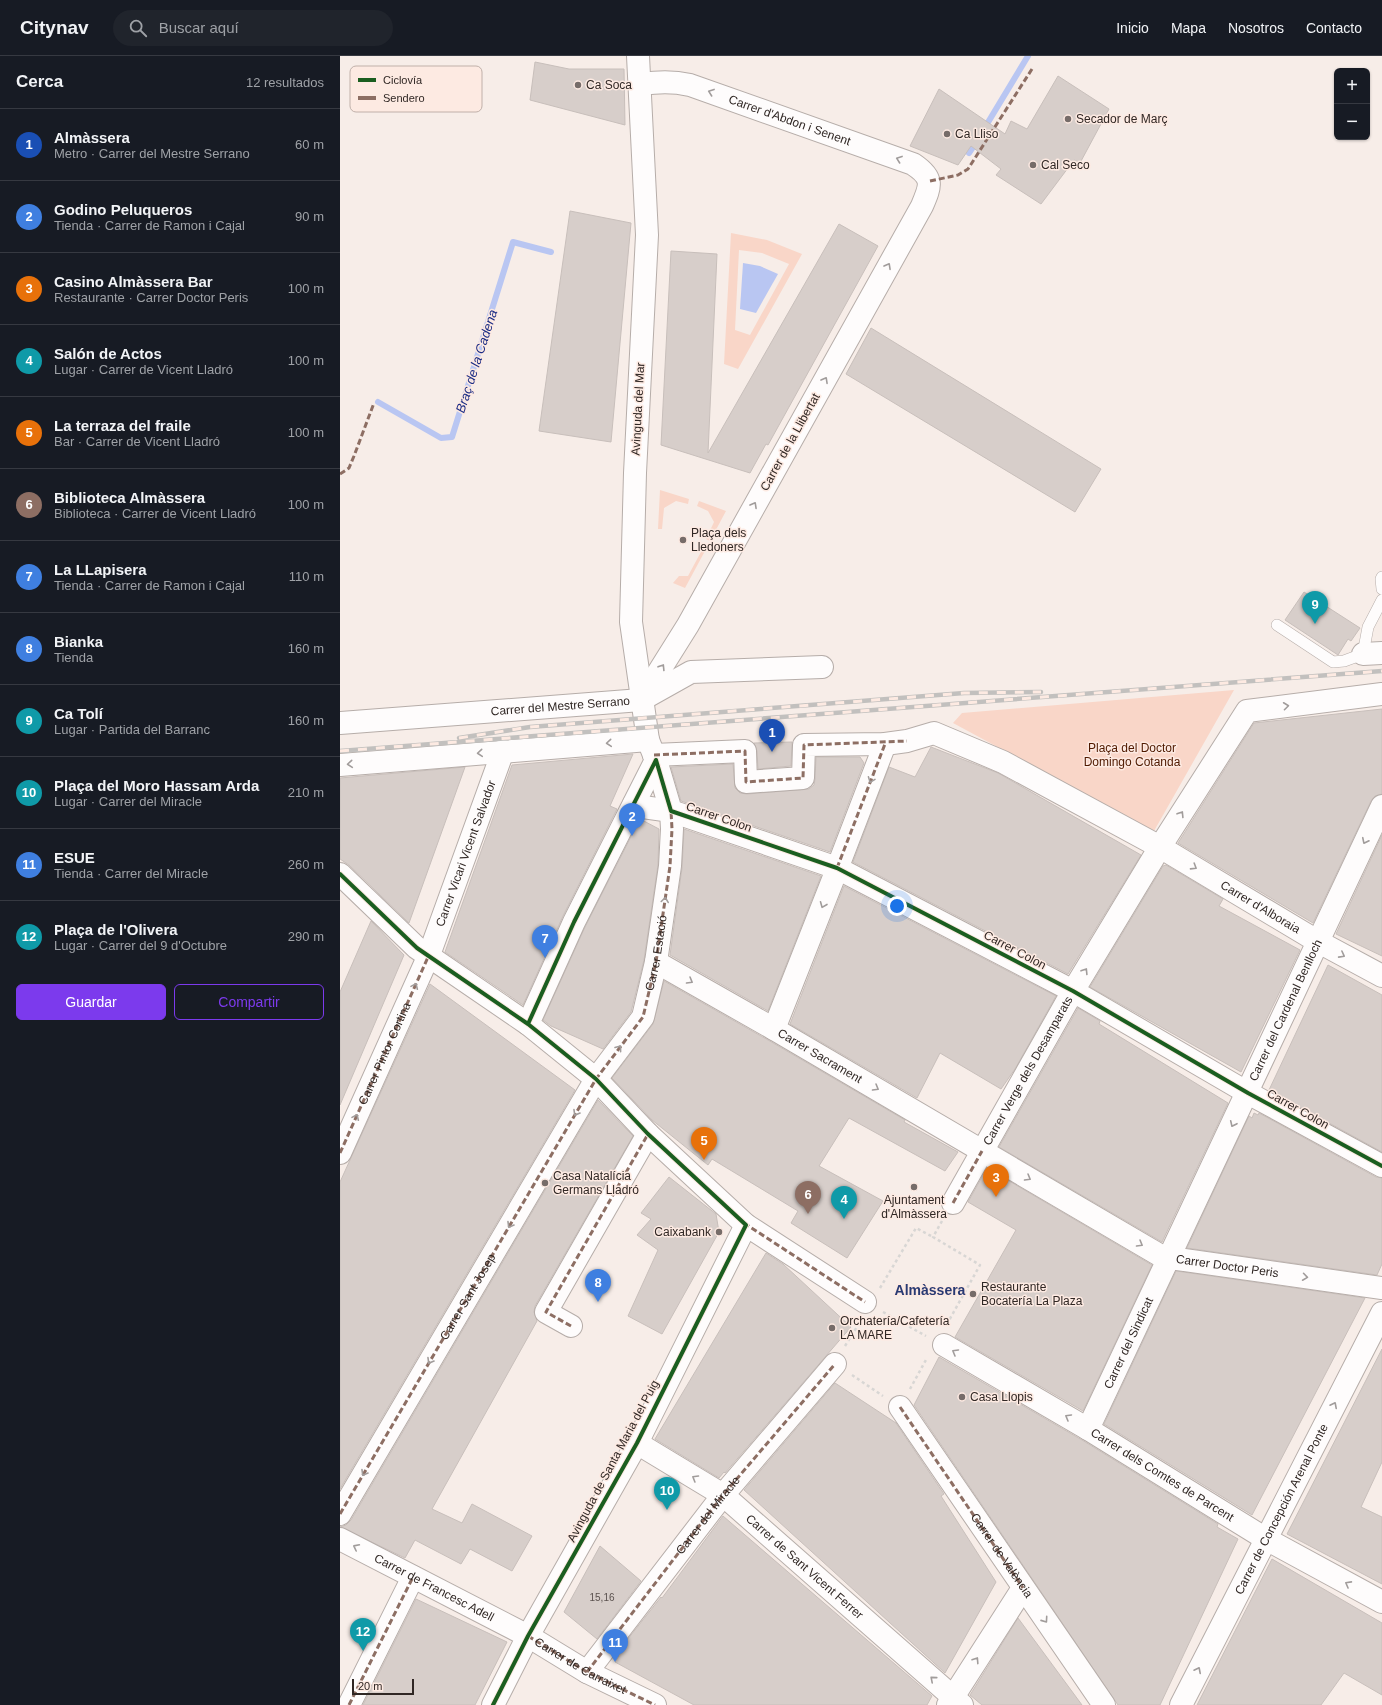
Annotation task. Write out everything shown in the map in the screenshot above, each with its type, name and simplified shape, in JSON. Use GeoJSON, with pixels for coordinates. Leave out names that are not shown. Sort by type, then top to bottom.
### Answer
{"type":"FeatureCollection","features":[{"type":"Feature","properties":{"kind":"street","name":"Avinguda del Mar"},"geometry":{"type":"LineString","coordinates":[[638,56],[647,235],[635,473],[631,622],[641,700],[653,752]]}},
{"type":"Feature","properties":{"kind":"street","name":"Carrer d'Abdon i Senent"},"geometry":{"type":"LineString","coordinates":[[640,84],[675,81],[690,85],[913,164],[924,172],[930,182]]}},
{"type":"Feature","properties":{"kind":"street","name":"Carrer de la Llibertat"},"geometry":{"type":"LineString","coordinates":[[641,700],[688,625],[922,206],[930,182]]}},
{"type":"Feature","properties":{"kind":"street","name":"Carrer del Mestre Serrano"},"geometry":{"type":"LineString","coordinates":[[340,724],[641,700],[691,672],[822,667]]}},
{"type":"Feature","properties":{"kind":"street"},"geometry":{"type":"LineString","coordinates":[[340,765],[503,751],[745,751],[746,782],[803,778],[804,745],[884,744],[907,742],[934,733],[1003,762],[1160,847],[1247,711],[1382,694]]}},
{"type":"Feature","properties":{"kind":"street"},"geometry":{"type":"LineString","coordinates":[[774,1028],[884,744]]}},
{"type":"Feature","properties":{"kind":"street","name":"Carrer Vicari Vicent Salvador"},"geometry":{"type":"LineString","coordinates":[[429,955],[503,751]]}},
{"type":"Feature","properties":{"kind":"street"},"geometry":{"type":"LineString","coordinates":[[528,1024],[574,922],[634,804],[653,752]]}},
{"type":"Feature","properties":{"kind":"street","name":"Carrer Colon"},"geometry":{"type":"LineString","coordinates":[[653,752],[670,811]]}},
{"type":"Feature","properties":{"kind":"street","name":"Carrer Colon"},"geometry":{"type":"LineString","coordinates":[[634,804],[643,807],[670,811],[837,868],[1073,991],[1248,1093],[1382,1166]]}},
{"type":"Feature","properties":{"kind":"street","name":"Carrer del Cardenal Benlloch"},"geometry":{"type":"LineString","coordinates":[[1170,1258],[1248,1093],[1317,941],[1382,806]]}},
{"type":"Feature","properties":{"kind":"street","name":"Carrer Estació"},"geometry":{"type":"LineString","coordinates":[[596,1079],[643,1016],[656,962],[670,866],[672,829],[670,811]]}},
{"type":"Feature","properties":{"kind":"street","name":"Carrer d'Alboraia"},"geometry":{"type":"LineString","coordinates":[[1160,847],[1317,941],[1382,976]]}},
{"type":"Feature","properties":{"kind":"street","name":"Carrer Verge dels Desamparats"},"geometry":{"type":"LineString","coordinates":[[953,1203],[1073,991],[1160,847]]}},
{"type":"Feature","properties":{"kind":"street"},"geometry":{"type":"LineString","coordinates":[[340,874],[418,948],[528,1024],[596,1079],[648,1134],[746,1225],[868,1304]]}},
{"type":"Feature","properties":{"kind":"street","name":"Carrer Pintor Cortina"},"geometry":{"type":"LineString","coordinates":[[340,1152],[429,955]]}},
{"type":"Feature","properties":{"kind":"street","name":"Carrer Sacrament"},"geometry":{"type":"LineString","coordinates":[[656,962],[774,1028],[982,1151]]}},
{"type":"Feature","properties":{"kind":"street","name":"Carrer Sant Josep"},"geometry":{"type":"LineString","coordinates":[[340,1514],[596,1079]]}},
{"type":"Feature","properties":{"kind":"street"},"geometry":{"type":"LineString","coordinates":[[571,1326],[546,1312],[648,1134]]}},
{"type":"Feature","properties":{"kind":"street","name":"Carrer Doctor Peris"},"geometry":{"type":"LineString","coordinates":[[982,1151],[1168,1260],[1170,1258],[1382,1288]]}},
{"type":"Feature","properties":{"kind":"street","name":"Avinguda de Santa Maria del Puig"},"geometry":{"type":"LineString","coordinates":[[492,1705],[528,1636],[637,1443],[746,1225]]}},
{"type":"Feature","properties":{"kind":"street","name":"Carrer del Sindicat"},"geometry":{"type":"LineString","coordinates":[[1088,1429],[1170,1258]]}},
{"type":"Feature","properties":{"kind":"street","name":"Carrer de Concepción Arenal Ponte"},"geometry":{"type":"LineString","coordinates":[[1181,1705],[1382,1312]]}},
{"type":"Feature","properties":{"kind":"street","name":"Carrer dels Comtes de Parcent"},"geometry":{"type":"LineString","coordinates":[[940,1343],[1088,1429],[1266,1539],[1382,1602]]}},
{"type":"Feature","properties":{"kind":"street","name":"Carrer del Miracle"},"geometry":{"type":"LineString","coordinates":[[587,1672],[723,1495],[835,1364]]}},
{"type":"Feature","properties":{"kind":"street","name":"Carrer de València"},"geometry":{"type":"LineString","coordinates":[[900,1407],[1022,1588],[1104,1705]]}},
{"type":"Feature","properties":{"kind":"street","name":"Carrer de Sant Vicent Ferrer"},"geometry":{"type":"LineString","coordinates":[[637,1443],[723,1495],[954,1702]]}},
{"type":"Feature","properties":{"kind":"street","name":"Carrer de Francesc Adell"},"geometry":{"type":"LineString","coordinates":[[340,1539],[528,1636]]}},
{"type":"Feature","properties":{"kind":"street"},"geometry":{"type":"LineString","coordinates":[[349,1705],[413,1576]]}},
{"type":"Feature","properties":{"kind":"street"},"geometry":{"type":"LineString","coordinates":[[954,1702],[1022,1588]]}},
{"type":"Feature","properties":{"kind":"street","name":"Carrer de Carraixet"},"geometry":{"type":"LineString","coordinates":[[528,1636],[587,1672],[655,1705]]}},
{"type":"Feature","properties":{"kind":"lane"},"geometry":{"type":"LineString","coordinates":[[1382,577],[1380,579],[1382,589]]}},
{"type":"Feature","properties":{"kind":"lane"},"geometry":{"type":"LineString","coordinates":[[1278,626],[1333,662],[1344,661],[1372,654],[1368,627],[1382,600]]}},
{"type":"Feature","properties":{"kind":"path"},"geometry":{"type":"LineString","coordinates":[[932,1237],[953,1203]]}},
{"type":"Feature","properties":{"kind":"path"},"geometry":{"type":"LineString","coordinates":[[916,1228],[932,1237],[980,1265],[940,1343],[900,1407],[835,1364],[868,1304],[916,1228]]}},
{"type":"Feature","properties":{"kind":"path"},"geometry":{"type":"LineString","coordinates":[[868,1304],[940,1343]]}},
{"type":"Feature","properties":{"kind":"green space"},"geometry":{"type":"Polygon","coordinates":[[[731,233],[767,240],[802,254],[738,369],[724,364],[731,233]],[[739,250],[735,330],[750,335],[789,264],[762,253],[739,250]]]}},
{"type":"Feature","properties":{"kind":"green space"},"geometry":{"type":"Polygon","coordinates":[[[660,490],[689,499],[688,504],[676,501],[664,508],[662,529],[658,529],[660,490]]]}},
{"type":"Feature","properties":{"kind":"green space"},"geometry":{"type":"Polygon","coordinates":[[[699,501],[726,511],[710,541],[706,539],[714,522],[708,511],[697,506],[699,501]]]}},
{"type":"Feature","properties":{"kind":"green space"},"geometry":{"type":"Polygon","coordinates":[[[702,550],[705,551],[685,588],[673,583],[679,576],[688,576],[702,550]]]}},
{"type":"Feature","properties":{"kind":"green space","name":"Plaça del Doctor Domingo Cotanda"},"geometry":{"type":"Polygon","coordinates":[[[1234,690],[1154,831],[953,723],[962,713],[1234,690]]]}},
{"type":"Feature","properties":{"kind":"water"},"geometry":{"type":"Polygon","coordinates":[[[743,263],[760,266],[778,274],[756,313],[740,309],[743,263]]]}},
{"type":"Feature","properties":{"kind":"building","name":"Ca Soca"},"geometry":{"type":"Polygon","coordinates":[[[535,62],[569,69],[624,69],[625,125],[530,100],[535,62]]]}},
{"type":"Feature","properties":{"kind":"building"},"geometry":{"type":"Polygon","coordinates":[[[1058,76],[1109,109],[1080,163],[1074,160],[1041,204],[996,175],[1001,169],[971,146],[958,165],[910,146],[939,89],[1005,134],[1011,121],[1027,129],[1058,76]]]}},
{"type":"Feature","properties":{"kind":"building"},"geometry":{"type":"Polygon","coordinates":[[[570,211],[631,223],[611,442],[539,431],[570,211]]]}},
{"type":"Feature","properties":{"kind":"building"},"geometry":{"type":"Polygon","coordinates":[[[839,224],[878,246],[768,445],[766,444],[750,473],[661,445],[671,251],[717,254],[708,453],[839,224]]]}},
{"type":"Feature","properties":{"kind":"building"},"geometry":{"type":"Polygon","coordinates":[[[871,328],[1101,469],[1075,512],[846,374],[871,328]]]}},
{"type":"Feature","properties":{"kind":"building"},"geometry":{"type":"Polygon","coordinates":[[[1304,592],[1360,628],[1351,641],[1348,639],[1338,655],[1285,620],[1304,592]]]}},
{"type":"Feature","properties":{"kind":"building"},"geometry":{"type":"Polygon","coordinates":[[[1382,709],[1382,794],[1375,796],[1371,801],[1313,923],[1178,843],[1254,723],[1382,709]]]}},
{"type":"Feature","properties":{"kind":"building"},"geometry":{"type":"Polygon","coordinates":[[[792,742],[791,766],[758,769],[757,751],[754,743],[792,742]]]}},
{"type":"Feature","properties":{"kind":"building"},"geometry":{"type":"Polygon","coordinates":[[[931,747],[998,773],[1141,855],[1068,974],[853,862],[889,767],[915,777],[931,747]]]}},
{"type":"Feature","properties":{"kind":"building"},"geometry":{"type":"Polygon","coordinates":[[[633,754],[610,806],[617,809],[563,916],[523,1005],[445,952],[512,765],[633,754]]]}},
{"type":"Feature","properties":{"kind":"building"},"geometry":{"type":"Polygon","coordinates":[[[816,757],[860,757],[864,763],[830,852],[681,801],[671,767],[733,764],[735,788],[740,793],[747,794],[809,789],[814,785],[816,757]]]}},
{"type":"Feature","properties":{"kind":"building"},"geometry":{"type":"Polygon","coordinates":[[[465,767],[409,923],[349,865],[340,859],[340,778],[465,767]]]}},
{"type":"Feature","properties":{"kind":"building"},"geometry":{"type":"Polygon","coordinates":[[[640,819],[659,829],[658,865],[644,960],[631,1012],[603,1049],[551,1026],[543,1020],[585,927],[640,819]]]}},
{"type":"Feature","properties":{"kind":"building"},"geometry":{"type":"Polygon","coordinates":[[[684,829],[821,876],[768,1011],[670,955],[682,868],[684,829]]]}},
{"type":"Feature","properties":{"kind":"building"},"geometry":{"type":"Polygon","coordinates":[[[1382,835],[1382,956],[1336,934],[1382,835]]]}},
{"type":"Feature","properties":{"kind":"building"},"geometry":{"type":"Polygon","coordinates":[[[1166,865],[1223,899],[1219,906],[1300,950],[1241,1072],[1090,987],[1163,866],[1166,865]]]}},
{"type":"Feature","properties":{"kind":"building"},"geometry":{"type":"Polygon","coordinates":[[[844,886],[1056,996],[1015,1069],[1001,1089],[940,1053],[917,1098],[790,1024],[844,886]]]}},
{"type":"Feature","properties":{"kind":"building"},"geometry":{"type":"Polygon","coordinates":[[[371,921],[404,955],[340,1105],[340,992],[371,921]]]}},
{"type":"Feature","properties":{"kind":"building"},"geometry":{"type":"Polygon","coordinates":[[[1328,965],[1382,995],[1382,1152],[1269,1090],[1328,965]]]}},
{"type":"Feature","properties":{"kind":"building"},"geometry":{"type":"Polygon","coordinates":[[[664,981],[768,1040],[905,1120],[904,1122],[958,1152],[945,1171],[849,1118],[819,1166],[883,1201],[847,1258],[791,1223],[798,1211],[712,1159],[708,1165],[652,1120],[612,1078],[653,1024],[664,981]]]}},
{"type":"Feature","properties":{"kind":"building"},"geometry":{"type":"Polygon","coordinates":[[[430,984],[575,1090],[340,1489],[340,1182],[430,984]]]}},
{"type":"Feature","properties":{"kind":"building"},"geometry":{"type":"Polygon","coordinates":[[[1078,1008],[1100,1021],[1099,1024],[1228,1103],[1162,1242],[999,1147],[1078,1008]]]}},
{"type":"Feature","properties":{"kind":"building"},"geometry":{"type":"Polygon","coordinates":[[[598,1100],[633,1136],[535,1306],[534,1312],[537,1321],[432,1509],[462,1523],[472,1504],[532,1536],[512,1571],[470,1549],[461,1564],[415,1540],[405,1558],[340,1527],[346,1525],[351,1520],[598,1100]]]}},
{"type":"Feature","properties":{"kind":"building"},"geometry":{"type":"Polygon","coordinates":[[[1254,1113],[1258,1115],[1259,1113],[1376,1177],[1382,1178],[1382,1264],[1377,1275],[1187,1248],[1249,1116],[1252,1118],[1254,1113]]]}},
{"type":"Feature","properties":{"kind":"building"},"geometry":{"type":"Polygon","coordinates":[[[987,1168],[1152,1265],[1083,1411],[955,1337],[1016,1230],[968,1202],[987,1168]]]}},
{"type":"Feature","properties":{"kind":"building"},"geometry":{"type":"Polygon","coordinates":[[[669,1177],[716,1214],[719,1232],[662,1334],[628,1316],[658,1250],[637,1235],[651,1219],[641,1213],[669,1177]]]}},
{"type":"Feature","properties":{"kind":"building"},"geometry":{"type":"Polygon","coordinates":[[[766,1253],[783,1264],[851,1327],[725,1473],[724,1472],[719,1478],[655,1439],[766,1253]]]}},
{"type":"Feature","properties":{"kind":"building"},"geometry":{"type":"Polygon","coordinates":[[[1176,1271],[1365,1298],[1252,1515],[1104,1424],[1176,1271]]]}},
{"type":"Feature","properties":{"kind":"building"},"geometry":{"type":"Polygon","coordinates":[[[1382,1349],[1382,1462],[1361,1507],[1382,1517],[1382,1584],[1287,1534],[1382,1349]]]}},
{"type":"Feature","properties":{"kind":"building"},"geometry":{"type":"Polygon","coordinates":[[[939,1357],[1082,1440],[1218,1524],[1217,1527],[1238,1539],[1160,1705],[1118,1705],[914,1405],[939,1357]]]}},
{"type":"Feature","properties":{"kind":"building"},"geometry":{"type":"Polygon","coordinates":[[[835,1383],[896,1423],[944,1494],[941,1496],[996,1582],[945,1673],[744,1490],[835,1383]]]}},
{"type":"Feature","properties":{"kind":"building"},"geometry":{"type":"Polygon","coordinates":[[[723,1516],[932,1696],[927,1705],[694,1705],[615,1662],[619,1656],[616,1654],[661,1597],[662,1598],[723,1516]]]}},
{"type":"Feature","properties":{"kind":"building"},"geometry":{"type":"Polygon","coordinates":[[[600,1546],[641,1581],[597,1639],[564,1612],[600,1546]]]}},
{"type":"Feature","properties":{"kind":"building"},"geometry":{"type":"Polygon","coordinates":[[[1272,1559],[1382,1623],[1382,1695],[1344,1673],[1321,1705],[1197,1705],[1272,1559]]]}},
{"type":"Feature","properties":{"kind":"building"},"geometry":{"type":"Polygon","coordinates":[[[416,1599],[507,1642],[475,1705],[363,1705],[416,1599]]]}},
{"type":"Feature","properties":{"kind":"building"},"geometry":{"type":"Polygon","coordinates":[[[1018,1618],[1082,1705],[982,1705],[970,1695],[1018,1618]]]}},
{"type":"Feature","properties":{"kind":"waterway"},"geometry":{"type":"LineString","coordinates":[[984,129],[1028,56]]}},
{"type":"Feature","properties":{"kind":"waterway"},"geometry":{"type":"LineString","coordinates":[[969,153],[977,141]]}},
{"type":"Feature","properties":{"kind":"waterway","name":"Braç de la Cadena"},"geometry":{"type":"LineString","coordinates":[[378,402],[441,438],[452,437],[513,242],[551,252]]}},
{"type":"Feature","properties":{"kind":"railway"},"geometry":{"type":"LineString","coordinates":[[340,751],[1382,671]]}},
{"type":"Feature","properties":{"kind":"railway"},"geometry":{"type":"LineString","coordinates":[[459,738],[530,727],[964,693],[1041,692]]}},
{"type":"Feature","properties":{"kind":"marked path"},"geometry":{"type":"LineString","coordinates":[[930,181],[958,175],[968,169],[1032,69]]}},
{"type":"Feature","properties":{"kind":"marked path"},"geometry":{"type":"LineString","coordinates":[[340,474],[349,468],[374,403]]}},
{"type":"Feature","properties":{"kind":"marked path"},"geometry":{"type":"LineString","coordinates":[[654,755],[745,751],[746,782],[803,778],[804,745],[907,741]]}},
{"type":"Feature","properties":{"kind":"marked path"},"geometry":{"type":"LineString","coordinates":[[837,868],[885,744]]}},
{"type":"Feature","properties":{"kind":"marked path"},"geometry":{"type":"LineString","coordinates":[[340,1514],[596,1079],[643,1017],[656,962],[670,866],[672,829],[671,811]]}},
{"type":"Feature","properties":{"kind":"marked path"},"geometry":{"type":"LineString","coordinates":[[340,1153],[429,955]]}},
{"type":"Feature","properties":{"kind":"marked path"},"geometry":{"type":"LineString","coordinates":[[571,1326],[546,1312],[648,1134]]}},
{"type":"Feature","properties":{"kind":"marked path"},"geometry":{"type":"LineString","coordinates":[[953,1203],[982,1151]]}},
{"type":"Feature","properties":{"kind":"marked path"},"geometry":{"type":"LineString","coordinates":[[744,1223],[865,1302]]}},
{"type":"Feature","properties":{"kind":"marked path"},"geometry":{"type":"LineString","coordinates":[[587,1672],[723,1495],[835,1364]]}},
{"type":"Feature","properties":{"kind":"marked path"},"geometry":{"type":"LineString","coordinates":[[900,1407],[1023,1588]]}},
{"type":"Feature","properties":{"kind":"marked path"},"geometry":{"type":"LineString","coordinates":[[349,1705],[413,1577]]}},
{"type":"Feature","properties":{"kind":"marked path"},"geometry":{"type":"LineString","coordinates":[[528,1636],[587,1672],[655,1705]]}},
{"type":"Feature","properties":{"kind":"cycle path"},"geometry":{"type":"LineString","coordinates":[[656,760],[671,811],[837,868],[1073,991],[1248,1093],[1382,1166]]}},
{"type":"Feature","properties":{"kind":"cycle path"},"geometry":{"type":"LineString","coordinates":[[528,1024],[574,922],[656,760]]}},
{"type":"Feature","properties":{"kind":"cycle path"},"geometry":{"type":"LineString","coordinates":[[340,874],[417,948],[528,1024],[596,1079],[648,1134],[746,1225],[637,1443],[528,1636],[493,1705]]}},
{"type":"Feature","properties":{"kind":"place","name":"Ca Soca"},"geometry":{"type":"Point","coordinates":[578,85]}},
{"type":"Feature","properties":{"kind":"place","name":"Secador de Març"},"geometry":{"type":"Point","coordinates":[1068,119]}},
{"type":"Feature","properties":{"kind":"place","name":"Ca Lliso"},"geometry":{"type":"Point","coordinates":[947,134]}},
{"type":"Feature","properties":{"kind":"place","name":"Cal Seco"},"geometry":{"type":"Point","coordinates":[1033,165]}},
{"type":"Feature","properties":{"kind":"place","name":"Plaça dels Lledoners"},"geometry":{"type":"Point","coordinates":[683,540]}},
{"type":"Feature","properties":{"kind":"place","name":"Ca Tolí"},"geometry":{"type":"Point","coordinates":[1315,624]}},
{"type":"Feature","properties":{"kind":"place","name":"Almàssera"},"geometry":{"type":"Point","coordinates":[772,752]}},
{"type":"Feature","properties":{"kind":"place","name":"Godino Peluqueros"},"geometry":{"type":"Point","coordinates":[632,836]}},
{"type":"Feature","properties":{"kind":"place","name":"La LLapisera"},"geometry":{"type":"Point","coordinates":[545,958]}},
{"type":"Feature","properties":{"kind":"place","name":"La terraza del fraile"},"geometry":{"type":"Point","coordinates":[704,1160]}},
{"type":"Feature","properties":{"kind":"place","name":"Casa Natalícia Germans Lladró"},"geometry":{"type":"Point","coordinates":[545,1183]}},
{"type":"Feature","properties":{"kind":"place","name":"Ajuntament d'Almàssera"},"geometry":{"type":"Point","coordinates":[914,1187]}},
{"type":"Feature","properties":{"kind":"place","name":"Casino Almàssera Bar"},"geometry":{"type":"Point","coordinates":[996,1197]}},
{"type":"Feature","properties":{"kind":"place","name":"Biblioteca Almàssera"},"geometry":{"type":"Point","coordinates":[808,1214]}},
{"type":"Feature","properties":{"kind":"place","name":"Salón de Actos"},"geometry":{"type":"Point","coordinates":[844,1219]}},
{"type":"Feature","properties":{"kind":"place","name":"Caixabank"},"geometry":{"type":"Point","coordinates":[719,1232]}},
{"type":"Feature","properties":{"kind":"place","name":"Restaurante Bocatería La Plaza"},"geometry":{"type":"Point","coordinates":[973,1294]}},
{"type":"Feature","properties":{"kind":"place","name":"Bianka"},"geometry":{"type":"Point","coordinates":[598,1302]}},
{"type":"Feature","properties":{"kind":"place","name":"Orchatería/Cafetería LA MARE"},"geometry":{"type":"Point","coordinates":[832,1328]}},
{"type":"Feature","properties":{"kind":"place","name":"Casa Llopis"},"geometry":{"type":"Point","coordinates":[962,1397]}},
{"type":"Feature","properties":{"kind":"place","name":"Plaça del Moro Hassam Arda"},"geometry":{"type":"Point","coordinates":[667,1510]}},
{"type":"Feature","properties":{"kind":"place","name":"Plaça de l'Olivera"},"geometry":{"type":"Point","coordinates":[363,1651]}},
{"type":"Feature","properties":{"kind":"place","name":"ESUE"},"geometry":{"type":"Point","coordinates":[615,1662]}},
{"type":"Feature","properties":{"kind":"district","name":"Almàssera"},"geometry":{"type":"Point","coordinates":[930,1290]}}]}
